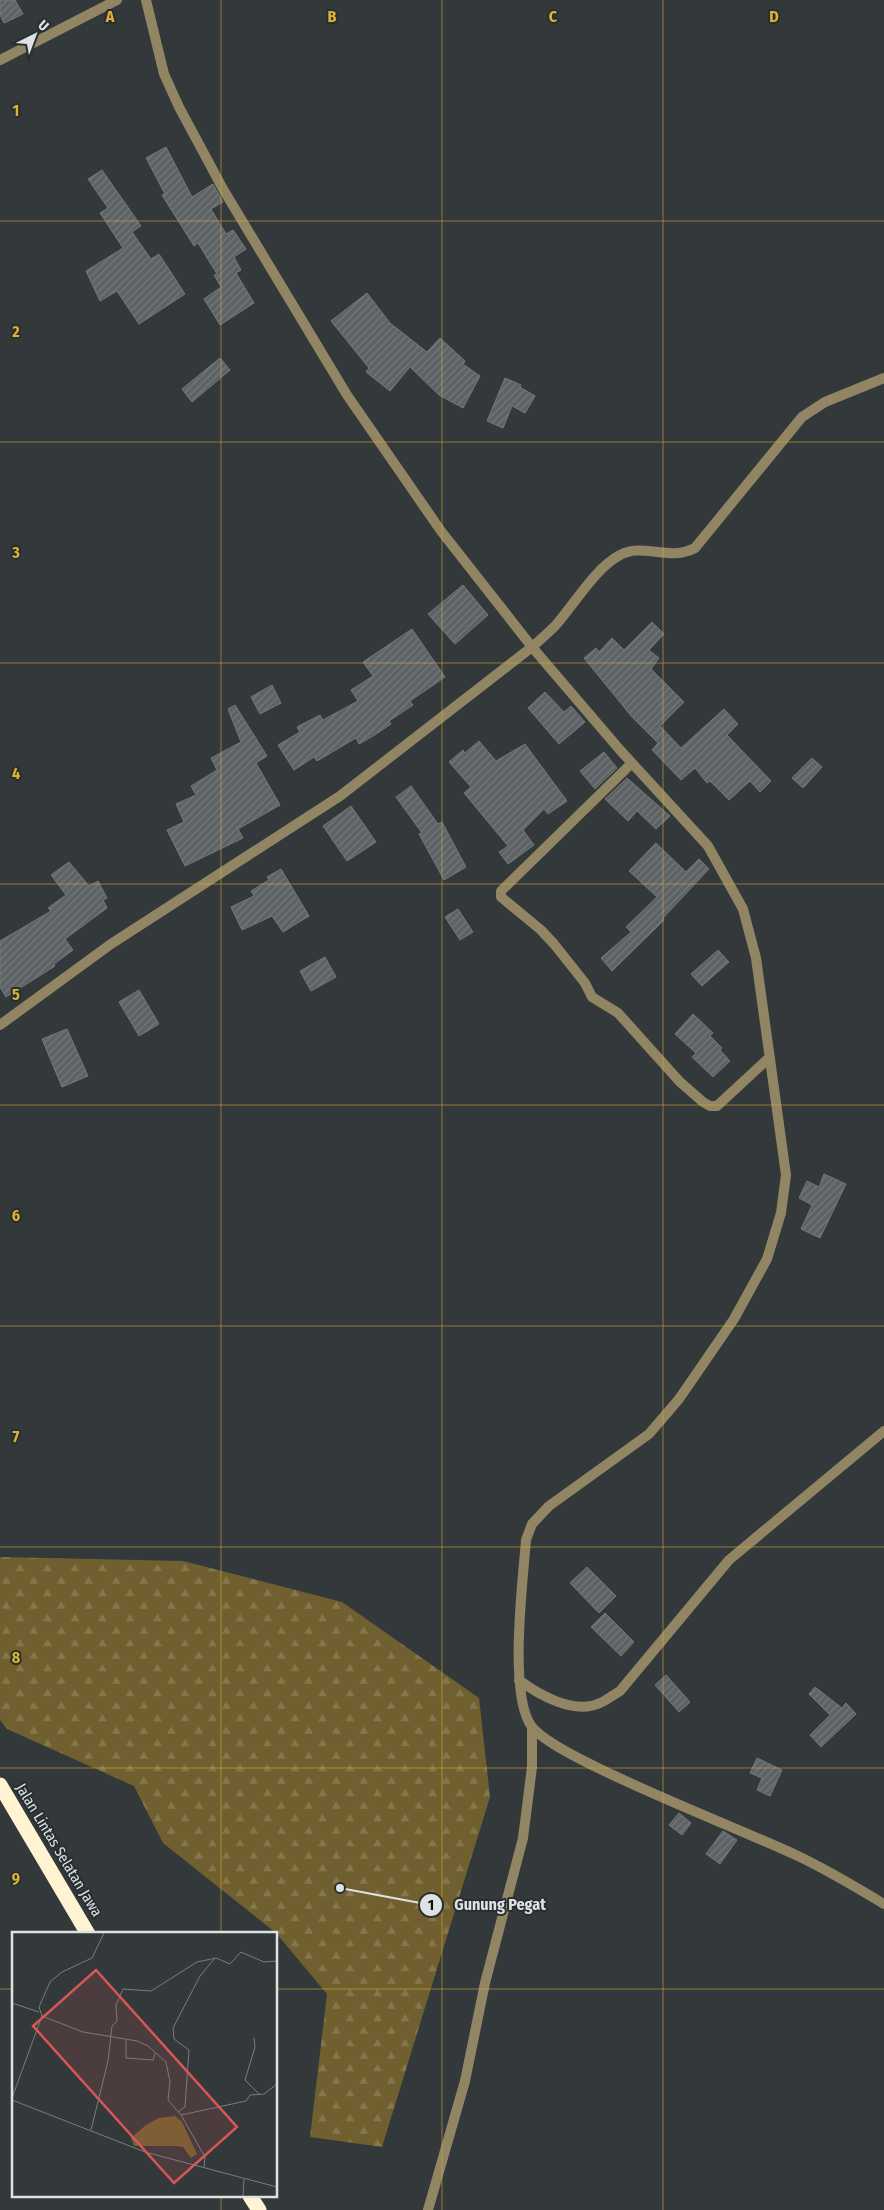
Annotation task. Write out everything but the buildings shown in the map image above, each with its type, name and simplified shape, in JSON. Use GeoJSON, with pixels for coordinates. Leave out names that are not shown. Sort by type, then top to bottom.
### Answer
{"type":"FeatureCollection","features":[{"type":"Feature","properties":{"kind":"highway","name":"Jalan Lintas Selatan Jawa"},"geometry":{"type":"LineString","coordinates":[[0,1785],[87,1932]]}},
{"type":"Feature","properties":{"kind":"highway"},"geometry":{"type":"LineString","coordinates":[[251,2198],[259,2210]]}},
{"type":"Feature","properties":{"kind":"street"},"geometry":{"type":"LineString","coordinates":[[0,60],[117,0]]}},
{"type":"Feature","properties":{"kind":"street"},"geometry":{"type":"LineString","coordinates":[[146,0],[164,74],[179,107],[228,197],[347,395],[441,531],[532,647],[632,763],[708,846],[743,910],[756,958],[786,1175],[781,1213],[767,1259],[749,1295],[714,1351],[679,1400],[649,1434],[548,1506],[532,1524],[526,1540],[519,1644],[519,1680],[522,1702],[532,1727],[532,1767],[523,1838],[485,1984],[465,2081],[428,2210]]}},
{"type":"Feature","properties":{"kind":"street"},"geometry":{"type":"LineString","coordinates":[[0,1025],[111,944],[340,796],[532,647],[554,628],[595,578],[621,554],[637,550],[683,555],[695,548],[802,417],[824,402],[884,378]]}},
{"type":"Feature","properties":{"kind":"street"},"geometry":{"type":"LineString","coordinates":[[632,763],[500,891],[501,897],[554,944],[585,983],[592,998],[618,1013],[680,1082],[703,1102],[710,1106],[717,1106],[770,1057]]}},
{"type":"Feature","properties":{"kind":"street"},"geometry":{"type":"LineString","coordinates":[[519,1680],[540,1695],[574,1706],[598,1704],[620,1691],[729,1560],[884,1431]]}},
{"type":"Feature","properties":{"kind":"street"},"geometry":{"type":"LineString","coordinates":[[532,1727],[563,1750],[611,1775],[800,1857],[884,1904]]}},
{"type":"Feature","properties":{"kind":"green space"},"geometry":{"type":"Polygon","coordinates":[[[0,1557],[183,1561],[342,1602],[479,1698],[490,1797],[382,2147],[310,2137],[327,1994],[278,1935],[278,1932],[275,1932],[163,1843],[134,1786],[7,1729],[0,1720],[0,1557]]]}},
{"type":"Feature","properties":{"kind":"place","name":"Gunung Pegat"},"geometry":{"type":"Point","coordinates":[340,1888]}}]}
